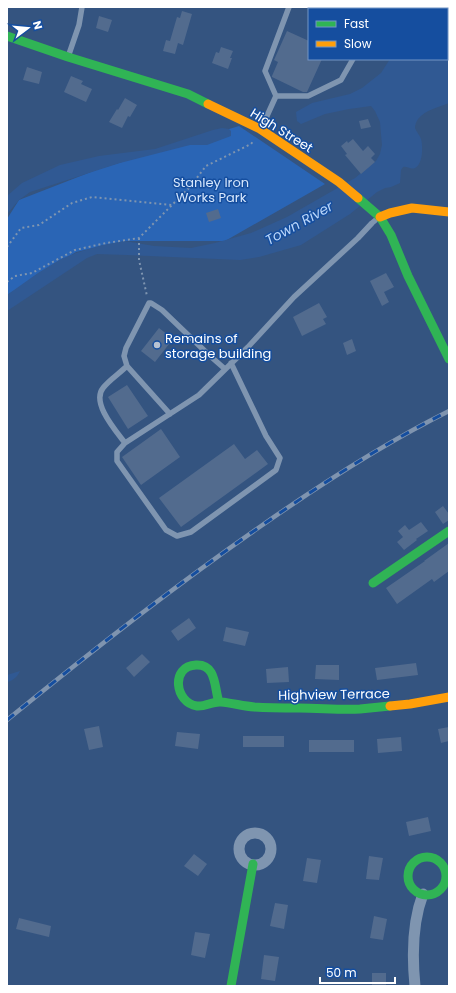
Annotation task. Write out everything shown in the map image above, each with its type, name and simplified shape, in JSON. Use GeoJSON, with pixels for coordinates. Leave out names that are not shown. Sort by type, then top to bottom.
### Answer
{"type":"FeatureCollection","features":[{"type":"Feature","properties":{"kind":"street","name":"High Street"},"geometry":{"type":"LineString","coordinates":[[7,36],[68,57],[188,94],[260,129],[340,182],[367,204],[380,217],[391,235],[408,276],[449,360]]}},
{"type":"Feature","properties":{"kind":"street"},"geometry":{"type":"LineString","coordinates":[[380,217],[412,208],[449,212]]}},
{"type":"Feature","properties":{"kind":"street"},"geometry":{"type":"LineString","coordinates":[[373,583],[449,531]]}},
{"type":"Feature","properties":{"kind":"street","name":"Highview Terrace"},"geometry":{"type":"LineString","coordinates":[[220,702],[216,682],[210,671],[205,667],[194,665],[189,666],[182,672],[178,680],[179,689],[185,700],[194,706],[202,706],[220,702],[274,708],[359,709],[410,704],[449,697]]}},
{"type":"Feature","properties":{"kind":"street"},"geometry":{"type":"LineString","coordinates":[[424,857],[435,858],[442,864],[446,874],[446,880],[444,885],[438,891],[432,894],[423,894],[417,891],[411,884],[409,877],[410,869],[419,859],[424,857]]}},
{"type":"Feature","properties":{"kind":"street"},"geometry":{"type":"LineString","coordinates":[[230,986],[252,864]]}},
{"type":"Feature","properties":{"kind":"street"},"geometry":{"type":"LineString","coordinates":[[415,986],[413,946],[417,916],[423,894]]}},
{"type":"Feature","properties":{"kind":"lane"},"geometry":{"type":"LineString","coordinates":[[68,57],[79,25],[82,7]]}},
{"type":"Feature","properties":{"kind":"lane"},"geometry":{"type":"LineString","coordinates":[[260,129],[276,96],[265,71],[289,7]]}},
{"type":"Feature","properties":{"kind":"lane"},"geometry":{"type":"LineString","coordinates":[[276,96],[308,96],[341,80],[352,60]]}},
{"type":"Feature","properties":{"kind":"lane"},"geometry":{"type":"LineString","coordinates":[[231,363],[266,436],[280,458],[276,470],[191,532],[177,536],[166,530],[117,461],[117,452],[125,443],[199,395],[294,297],[380,217]]}},
{"type":"Feature","properties":{"kind":"lane"},"geometry":{"type":"LineString","coordinates":[[170,414],[127,366],[124,356],[126,348],[149,303],[162,310],[225,369]]}},
{"type":"Feature","properties":{"kind":"lane"},"geometry":{"type":"LineString","coordinates":[[125,443],[106,417],[101,403],[101,394],[102,388],[127,366]]}},
{"type":"Feature","properties":{"kind":"path"},"geometry":{"type":"LineString","coordinates":[[7,282],[15,276],[32,273],[75,250],[106,243],[140,238],[189,188],[206,166],[252,144],[260,129]]}},
{"type":"Feature","properties":{"kind":"path"},"geometry":{"type":"LineString","coordinates":[[7,247],[21,228],[39,225],[72,203],[92,197],[172,205]]}},
{"type":"Feature","properties":{"kind":"path"},"geometry":{"type":"LineString","coordinates":[[140,238],[139,260],[149,303]]}},
{"type":"Feature","properties":{"kind":"green space","name":"Stanley Iron Works Park"},"geometry":{"type":"Polygon","coordinates":[[[239,126],[325,184],[225,241],[125,241],[76,252],[7,295],[7,219],[19,200],[96,170],[239,126]]]}},
{"type":"Feature","properties":{"kind":"water","name":"Town River"},"geometry":{"type":"Polygon","coordinates":[[[449,57],[449,103],[428,111],[418,119],[415,128],[422,142],[422,155],[420,163],[415,168],[403,167],[401,170],[400,183],[377,192],[350,214],[301,245],[259,257],[240,260],[97,254],[87,258],[7,311],[7,295],[61,259],[76,253],[102,245],[125,241],[154,246],[191,248],[215,243],[251,233],[287,217],[355,178],[376,161],[380,154],[382,145],[380,122],[371,106],[325,114],[301,124],[297,121],[296,112],[312,103],[350,94],[362,88],[381,73],[389,60],[448,60],[449,57]]]}},
{"type":"Feature","properties":{"kind":"water"},"geometry":{"type":"Polygon","coordinates":[[[222,128],[229,129],[231,131],[231,136],[207,145],[190,145],[120,163],[30,192],[19,200],[7,214],[7,196],[22,183],[60,165],[99,156],[155,149],[222,128]]]}},
{"type":"Feature","properties":{"kind":"water"},"geometry":{"type":"Polygon","coordinates":[[[20,671],[15,678],[7,682],[7,675],[20,671]]]}},
{"type":"Feature","properties":{"kind":"building"},"geometry":{"type":"Polygon","coordinates":[[[182,11],[192,14],[183,45],[178,43],[175,54],[163,51],[166,40],[170,41],[177,17],[180,18],[182,11]]]}},
{"type":"Feature","properties":{"kind":"building"},"geometry":{"type":"Polygon","coordinates":[[[99,16],[112,20],[108,32],[96,28],[99,16]]]}},
{"type":"Feature","properties":{"kind":"building"},"geometry":{"type":"Polygon","coordinates":[[[287,31],[308,41],[308,60],[322,60],[307,92],[303,92],[272,77],[278,62],[274,60],[287,31]]]}},
{"type":"Feature","properties":{"kind":"building"},"geometry":{"type":"Polygon","coordinates":[[[221,47],[233,51],[228,69],[212,63],[216,52],[219,53],[221,47]]]}},
{"type":"Feature","properties":{"kind":"building"},"geometry":{"type":"Polygon","coordinates":[[[27,67],[42,72],[39,84],[23,80],[27,67]]]}},
{"type":"Feature","properties":{"kind":"building"},"geometry":{"type":"Polygon","coordinates":[[[71,76],[83,81],[81,84],[92,89],[86,102],[64,92],[71,76]]]}},
{"type":"Feature","properties":{"kind":"building"},"geometry":{"type":"Polygon","coordinates":[[[125,98],[137,105],[130,117],[128,116],[122,128],[109,122],[125,98]]]}},
{"type":"Feature","properties":{"kind":"building"},"geometry":{"type":"Polygon","coordinates":[[[368,119],[371,127],[361,129],[359,121],[368,119]]]}},
{"type":"Feature","properties":{"kind":"building"},"geometry":{"type":"Polygon","coordinates":[[[353,139],[363,151],[368,146],[375,154],[371,158],[375,162],[361,174],[345,155],[347,154],[341,146],[347,141],[348,143],[353,139]]]}},
{"type":"Feature","properties":{"kind":"building"},"geometry":{"type":"Polygon","coordinates":[[[218,209],[221,218],[209,222],[206,213],[218,209]]]}},
{"type":"Feature","properties":{"kind":"building"},"geometry":{"type":"Polygon","coordinates":[[[386,273],[394,287],[384,292],[389,302],[382,306],[370,281],[386,273]]]}},
{"type":"Feature","properties":{"kind":"building"},"geometry":{"type":"Polygon","coordinates":[[[319,303],[327,317],[323,319],[326,324],[302,336],[293,317],[319,303]]]}},
{"type":"Feature","properties":{"kind":"building","name":"Remains of storage building"},"geometry":{"type":"Polygon","coordinates":[[[159,328],[173,339],[155,362],[141,351],[159,328]]]}},
{"type":"Feature","properties":{"kind":"building"},"geometry":{"type":"Polygon","coordinates":[[[352,339],[356,351],[347,355],[343,343],[352,339]]]}},
{"type":"Feature","properties":{"kind":"building"},"geometry":{"type":"Polygon","coordinates":[[[127,385],[148,416],[128,429],[108,397],[127,385]]]}},
{"type":"Feature","properties":{"kind":"building"},"geometry":{"type":"Polygon","coordinates":[[[161,429],[180,457],[141,485],[122,457],[161,429]]]}},
{"type":"Feature","properties":{"kind":"building"},"geometry":{"type":"Polygon","coordinates":[[[234,444],[245,459],[257,450],[268,464],[181,527],[159,498],[234,444]]]}},
{"type":"Feature","properties":{"kind":"building"},"geometry":{"type":"Polygon","coordinates":[[[443,506],[449,514],[449,520],[443,524],[435,512],[443,506]]]}},
{"type":"Feature","properties":{"kind":"building"},"geometry":{"type":"Polygon","coordinates":[[[421,522],[428,531],[404,550],[397,542],[403,537],[398,531],[405,525],[409,530],[421,522]]]}},
{"type":"Feature","properties":{"kind":"building"},"geometry":{"type":"Polygon","coordinates":[[[449,543],[449,571],[434,582],[432,579],[397,604],[386,588],[449,543]]]}},
{"type":"Feature","properties":{"kind":"building"},"geometry":{"type":"Polygon","coordinates":[[[189,618],[196,628],[178,641],[171,631],[189,618]]]}},
{"type":"Feature","properties":{"kind":"building"},"geometry":{"type":"Polygon","coordinates":[[[226,627],[249,632],[245,646],[223,641],[226,627]]]}},
{"type":"Feature","properties":{"kind":"building"},"geometry":{"type":"Polygon","coordinates":[[[142,654],[150,662],[134,677],[126,668],[142,654]]]}},
{"type":"Feature","properties":{"kind":"building"},"geometry":{"type":"Polygon","coordinates":[[[416,663],[418,675],[377,680],[375,668],[416,663]]]}},
{"type":"Feature","properties":{"kind":"building"},"geometry":{"type":"Polygon","coordinates":[[[316,665],[339,665],[339,680],[315,679],[316,665]]]}},
{"type":"Feature","properties":{"kind":"building"},"geometry":{"type":"Polygon","coordinates":[[[288,667],[289,682],[267,683],[266,669],[288,667]]]}},
{"type":"Feature","properties":{"kind":"building"},"geometry":{"type":"Polygon","coordinates":[[[99,726],[103,747],[89,750],[84,729],[99,726]]]}},
{"type":"Feature","properties":{"kind":"building"},"geometry":{"type":"Polygon","coordinates":[[[449,727],[449,741],[441,743],[438,729],[449,727]]]}},
{"type":"Feature","properties":{"kind":"building"},"geometry":{"type":"Polygon","coordinates":[[[177,732],[200,734],[198,749],[175,746],[177,732]]]}},
{"type":"Feature","properties":{"kind":"building"},"geometry":{"type":"Polygon","coordinates":[[[243,736],[284,736],[284,747],[243,747],[243,736]]]}},
{"type":"Feature","properties":{"kind":"building"},"geometry":{"type":"Polygon","coordinates":[[[401,737],[402,751],[378,753],[377,739],[401,737]]]}},
{"type":"Feature","properties":{"kind":"building"},"geometry":{"type":"Polygon","coordinates":[[[309,740],[354,740],[354,752],[309,752],[309,740]]]}},
{"type":"Feature","properties":{"kind":"building"},"geometry":{"type":"Polygon","coordinates":[[[428,817],[431,831],[409,836],[406,822],[428,817]]]}},
{"type":"Feature","properties":{"kind":"building"},"geometry":{"type":"Polygon","coordinates":[[[194,854],[207,864],[198,876],[184,866],[194,854]]]}},
{"type":"Feature","properties":{"kind":"building"},"geometry":{"type":"Polygon","coordinates":[[[369,856],[383,858],[379,880],[366,879],[369,856]]]}},
{"type":"Feature","properties":{"kind":"building"},"geometry":{"type":"Polygon","coordinates":[[[307,858],[321,860],[317,883],[303,881],[307,858]]]}},
{"type":"Feature","properties":{"kind":"building"},"geometry":{"type":"Polygon","coordinates":[[[275,903],[288,905],[284,929],[270,926],[275,903]]]}},
{"type":"Feature","properties":{"kind":"building"},"geometry":{"type":"Polygon","coordinates":[[[374,916],[387,919],[383,940],[370,938],[374,916]]]}},
{"type":"Feature","properties":{"kind":"building"},"geometry":{"type":"Polygon","coordinates":[[[19,918],[51,926],[49,937],[16,929],[19,918]]]}},
{"type":"Feature","properties":{"kind":"building"},"geometry":{"type":"Polygon","coordinates":[[[195,932],[210,934],[205,958],[191,955],[195,932]]]}},
{"type":"Feature","properties":{"kind":"building"},"geometry":{"type":"Polygon","coordinates":[[[264,955],[279,957],[275,981],[261,979],[264,955]]]}},
{"type":"Feature","properties":{"kind":"building"},"geometry":{"type":"Polygon","coordinates":[[[372,973],[386,973],[386,986],[372,986],[372,973]]]}},
{"type":"Feature","properties":{"kind":"railway"},"geometry":{"type":"LineString","coordinates":[[7,720],[132,621],[261,526],[353,465],[400,437],[449,411]]}},
{"type":"Feature","properties":{"kind":"traffic: fast"},"geometry":{"type":"LineString","coordinates":[[7,36],[68,57],[188,94],[208,104]]}},
{"type":"Feature","properties":{"kind":"traffic: fast"},"geometry":{"type":"LineString","coordinates":[[358,198],[380,217],[391,235],[408,276],[449,359]]}},
{"type":"Feature","properties":{"kind":"traffic: fast"},"geometry":{"type":"LineString","coordinates":[[373,583],[449,531]]}},
{"type":"Feature","properties":{"kind":"traffic: fast"},"geometry":{"type":"LineString","coordinates":[[219,702],[217,696],[214,678],[208,668],[196,665],[188,667],[182,671],[178,685],[180,692],[190,703],[197,706],[218,702],[271,708],[360,709],[390,706]]}},
{"type":"Feature","properties":{"kind":"traffic: fast"},"geometry":{"type":"LineString","coordinates":[[427,857],[437,860],[443,866],[446,876],[443,886],[437,892],[427,895],[417,892],[411,886],[408,876],[411,866],[417,860],[427,857]]}},
{"type":"Feature","properties":{"kind":"traffic: fast"},"geometry":{"type":"LineString","coordinates":[[231,986],[253,864]]}},
{"type":"Feature","properties":{"kind":"traffic: slow"},"geometry":{"type":"LineString","coordinates":[[208,104],[260,129],[339,182],[358,198]]}},
{"type":"Feature","properties":{"kind":"traffic: slow"},"geometry":{"type":"LineString","coordinates":[[380,217],[412,208],[449,212]]}},
{"type":"Feature","properties":{"kind":"traffic: slow"},"geometry":{"type":"LineString","coordinates":[[390,706],[449,697]]}},
{"type":"Feature","properties":{"kind":"place","name":"Remains of storage building"},"geometry":{"type":"Point","coordinates":[157,345]}}]}
